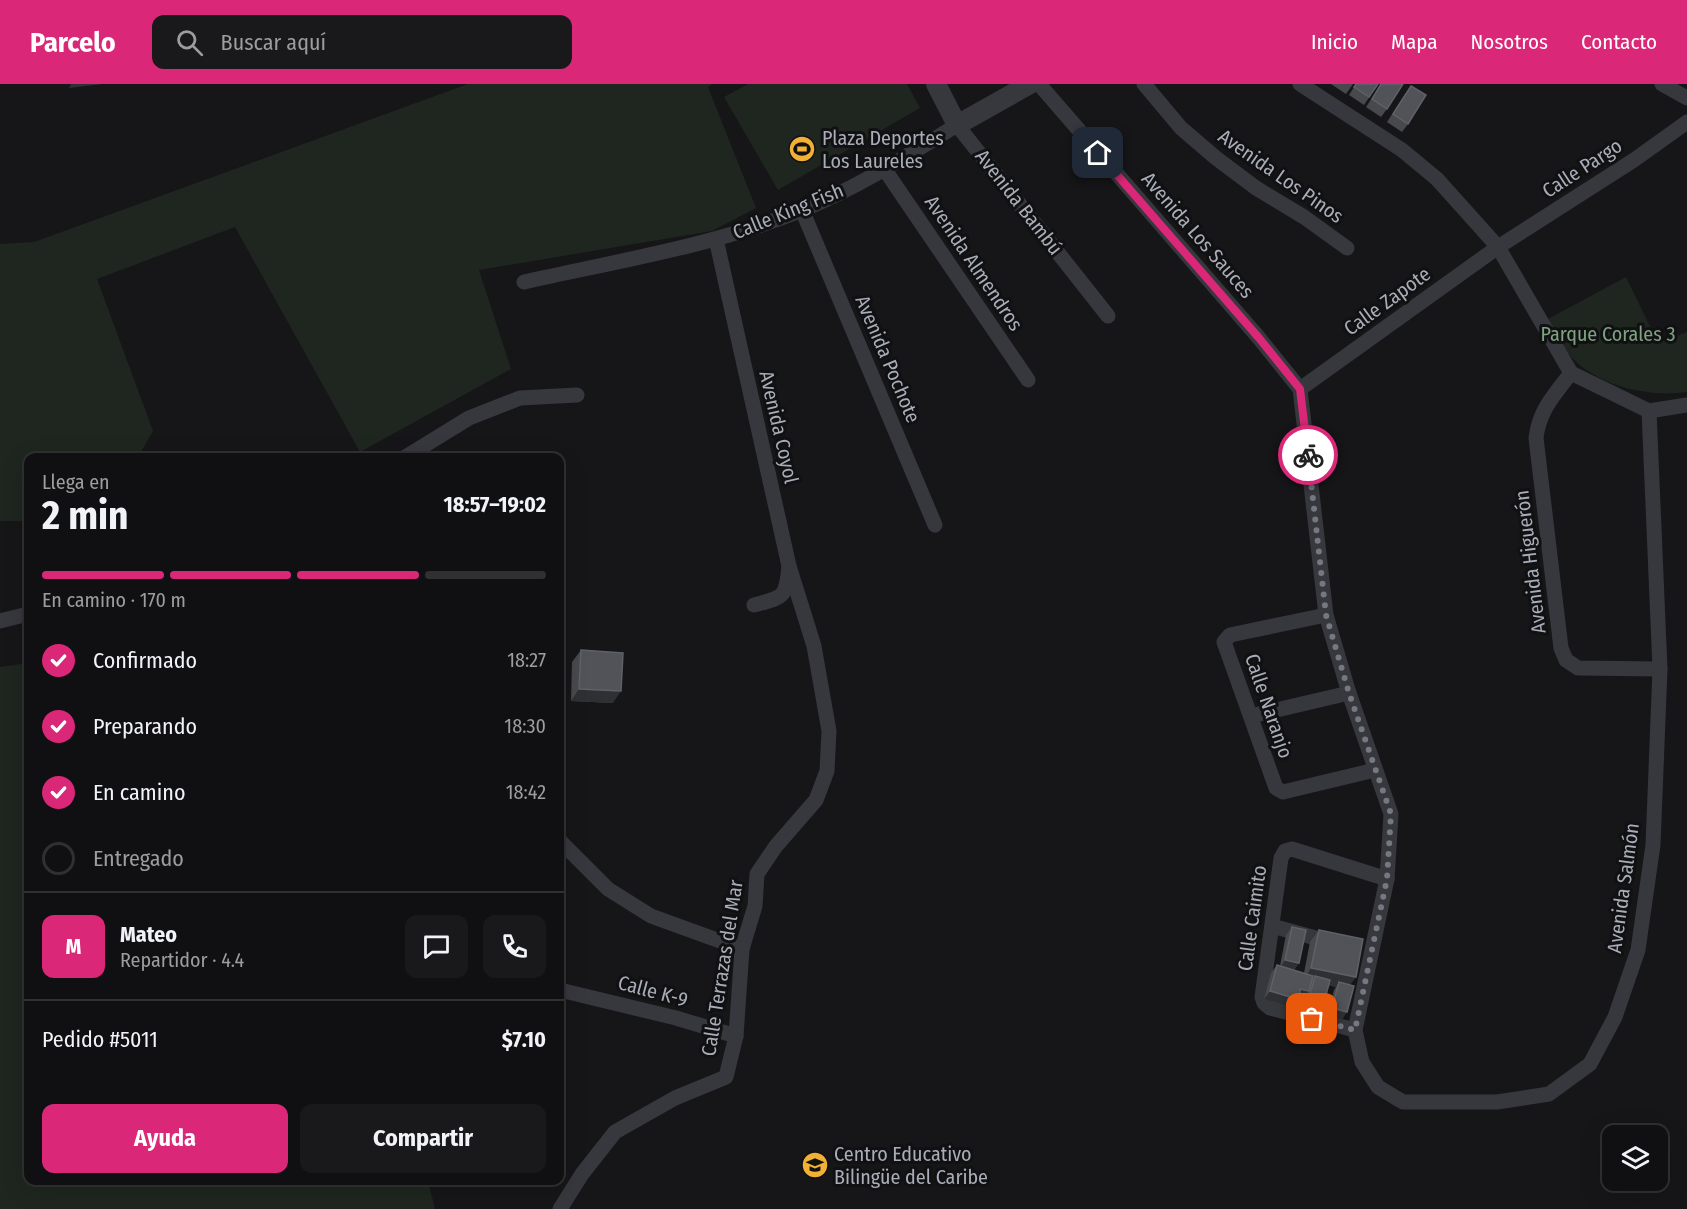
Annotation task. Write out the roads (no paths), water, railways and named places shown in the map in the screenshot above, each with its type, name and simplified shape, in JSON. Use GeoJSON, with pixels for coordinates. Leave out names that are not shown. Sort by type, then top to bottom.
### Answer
{"type":"FeatureCollection","features":[{"type":"Feature","properties":{"kind":"street","name":"Avenida Bambú"},"geometry":{"type":"LineString","coordinates":[[936,84],[957,125],[1108,316]]}},
{"type":"Feature","properties":{"kind":"street","name":"Calle King Fish"},"geometry":{"type":"LineString","coordinates":[[524,282],[716,239],[802,210],[885,170],[957,125],[1030,84]]}},
{"type":"Feature","properties":{"kind":"street","name":"Avenida Los Sauces"},"geometry":{"type":"LineString","coordinates":[[1039,84],[1259,338],[1300,389]]}},
{"type":"Feature","properties":{"kind":"street","name":"Avenida Los Pinos"},"geometry":{"type":"LineString","coordinates":[[1144,84],[1181,128],[1215,158],[1347,248]]}},
{"type":"Feature","properties":{"kind":"street"},"geometry":{"type":"LineString","coordinates":[[1300,84],[1402,150],[1437,179],[1498,247],[1571,373],[1649,411],[1687,405]]}},
{"type":"Feature","properties":{"kind":"street"},"geometry":{"type":"LineString","coordinates":[[1662,84],[1687,98]]}},
{"type":"Feature","properties":{"kind":"street","name":"Calle Pargo"},"geometry":{"type":"LineString","coordinates":[[1498,247],[1634,160],[1687,122]]}},
{"type":"Feature","properties":{"kind":"street","name":"Avenida Almendros"},"geometry":{"type":"LineString","coordinates":[[885,170],[1028,380]]}},
{"type":"Feature","properties":{"kind":"street","name":"Avenida Pochote"},"geometry":{"type":"LineString","coordinates":[[802,210],[935,525]]}},
{"type":"Feature","properties":{"kind":"street","name":"Avenida Coyol"},"geometry":{"type":"LineString","coordinates":[[716,239],[789,566],[787,588],[779,598],[754,605]]}},
{"type":"Feature","properties":{"kind":"street","name":"Calle Zapote"},"geometry":{"type":"LineString","coordinates":[[1300,389],[1498,247]]}},
{"type":"Feature","properties":{"kind":"street","name":"Avenida Higuerón"},"geometry":{"type":"LineString","coordinates":[[1571,373],[1545,408],[1538,423],[1536,438],[1561,648],[1566,660],[1578,668],[1660,669]]}},
{"type":"Feature","properties":{"kind":"street","name":"Avenida Salmón"},"geometry":{"type":"LineString","coordinates":[[1300,389],[1326,615],[1349,693],[1391,814],[1387,879],[1361,950],[1355,1030],[1362,1062],[1377,1087],[1402,1102],[1497,1102],[1549,1094],[1590,1064],[1615,1017],[1638,950],[1653,845],[1660,669],[1649,411]]}},
{"type":"Feature","properties":{"kind":"street"},"geometry":{"type":"LineString","coordinates":[[412,453],[469,418],[520,398],[577,395]]}},
{"type":"Feature","properties":{"kind":"street","name":"Calle Terrazas del Mar"},"geometry":{"type":"LineString","coordinates":[[560,1209],[582,1174],[615,1132],[675,1098],[726,1077],[736,1036],[742,949],[755,906],[757,874],[776,846],[816,800],[827,771],[830,731],[816,657],[789,566]]}},
{"type":"Feature","properties":{"kind":"street"},"geometry":{"type":"LineString","coordinates":[[0,621],[24,615]]}},
{"type":"Feature","properties":{"kind":"street","name":"Calle Naranjo"},"geometry":{"type":"LineString","coordinates":[[1326,615],[1230,635],[1224,642],[1279,791],[1283,792],[1376,770]]}},
{"type":"Feature","properties":{"kind":"street"},"geometry":{"type":"LineString","coordinates":[[1251,716],[1349,693]]}},
{"type":"Feature","properties":{"kind":"street"},"geometry":{"type":"LineString","coordinates":[[564,845],[608,890],[651,916],[742,949]]}},
{"type":"Feature","properties":{"kind":"street","name":"Calle Caimito"},"geometry":{"type":"LineString","coordinates":[[1355,1030],[1270,1008],[1264,1002],[1262,997],[1281,858],[1285,851],[1292,849],[1387,879]]}},
{"type":"Feature","properties":{"kind":"street"},"geometry":{"type":"LineString","coordinates":[[1272,926],[1361,950]]}},
{"type":"Feature","properties":{"kind":"street","name":"Calle K-9"},"geometry":{"type":"LineString","coordinates":[[564,991],[676,1018],[736,1036]]}},
{"type":"Feature","properties":{"kind":"place","name":"Plaza Deportes Los Laureles"},"geometry":{"type":"Point","coordinates":[802,149]}},
{"type":"Feature","properties":{"kind":"place","name":"Centro Educativo Bilingüe del Caribe"},"geometry":{"type":"Point","coordinates":[815,1165]}},
{"type":"Feature","properties":{"kind":"park label","name":"Parque Corales 3"},"geometry":{"type":"Point","coordinates":[1608,334]}}]}
